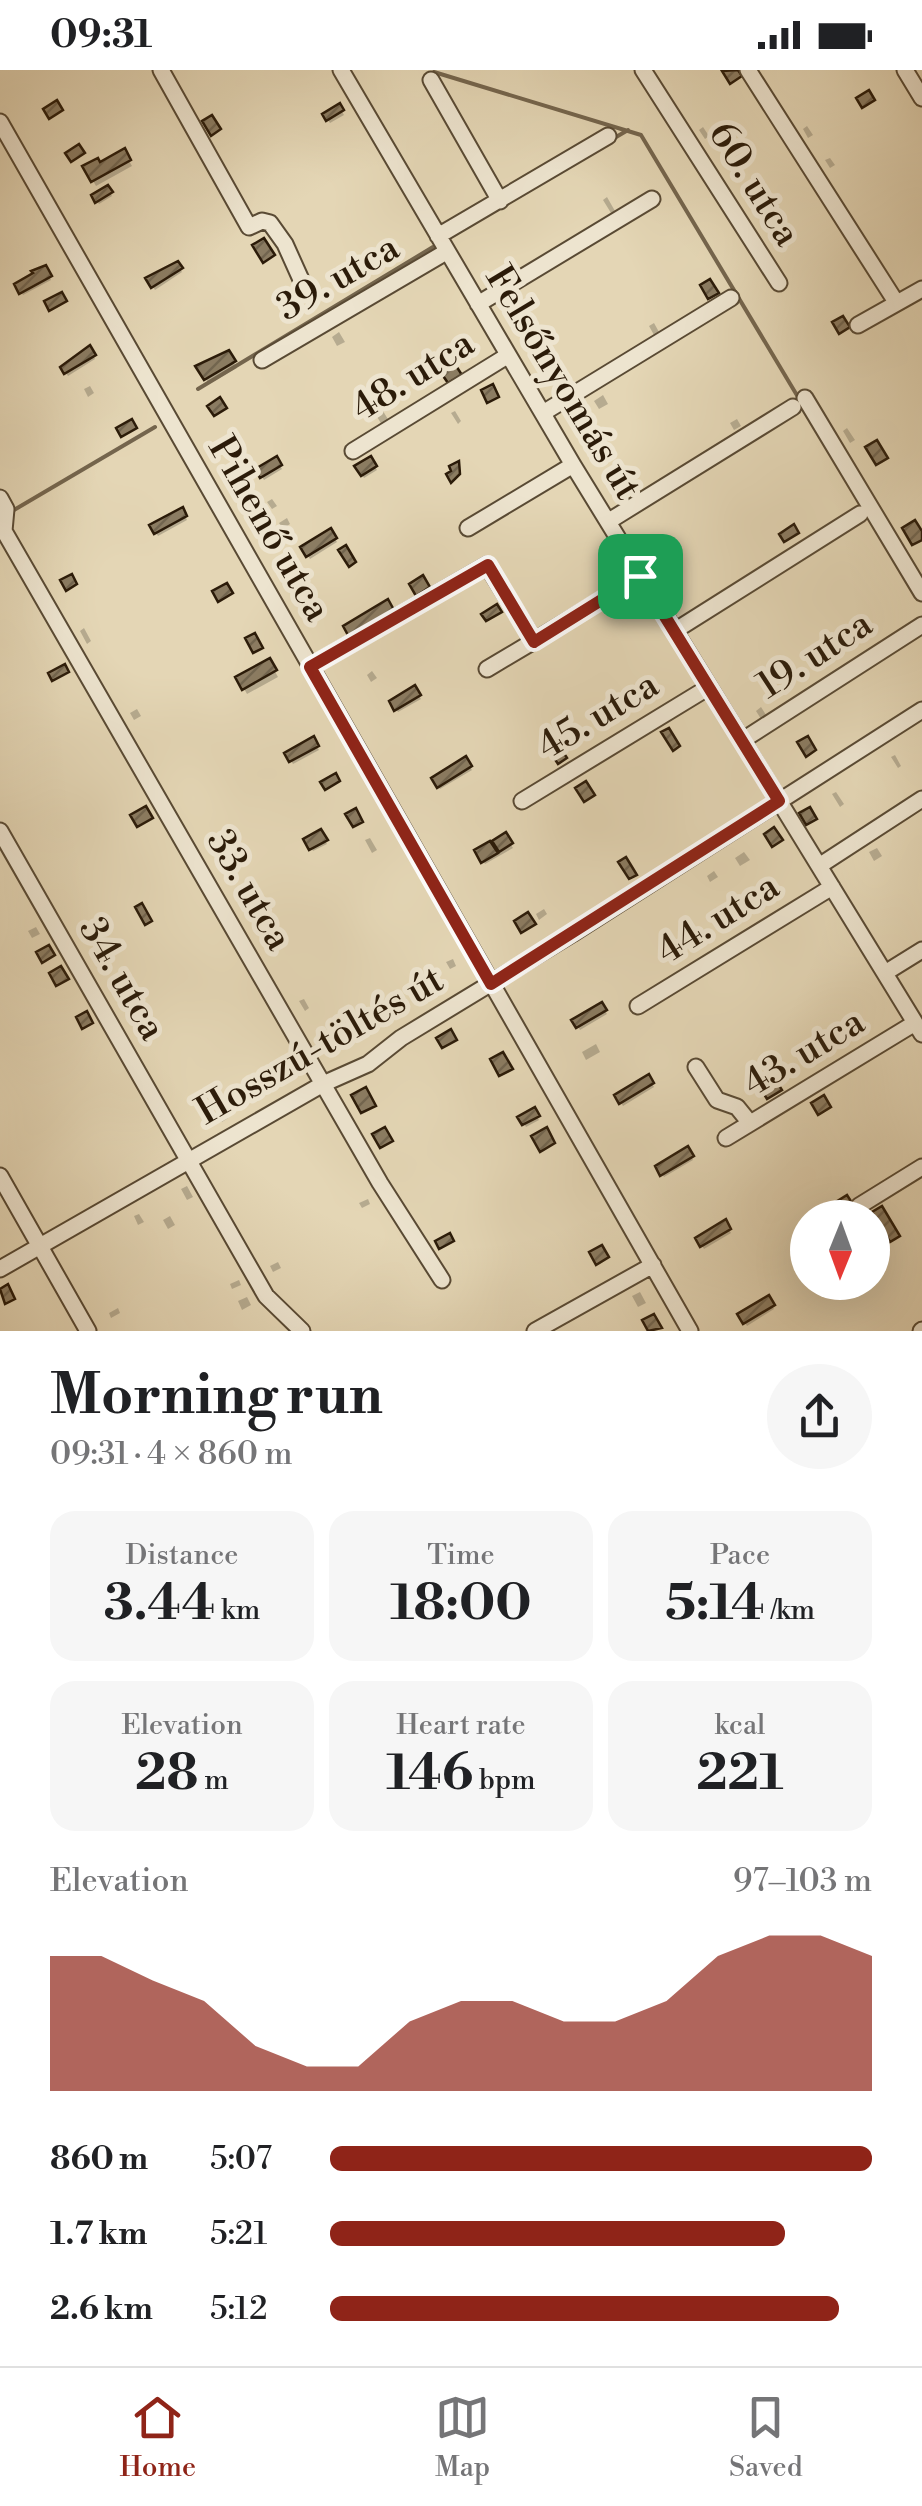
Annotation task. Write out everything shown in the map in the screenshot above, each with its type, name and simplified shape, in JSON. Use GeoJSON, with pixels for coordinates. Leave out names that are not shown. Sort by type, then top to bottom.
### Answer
{"type":"FeatureCollection","features":[{"type":"Feature","properties":{"kind":"street","name":"39. utca"},"geometry":{"type":"LineString","coordinates":[[161,70],[249,227],[262,221],[270,223],[303,284]]}},
{"type":"Feature","properties":{"kind":"street","name":"Felsőnyomás út"},"geometry":{"type":"LineString","coordinates":[[341,70],[507,356],[919,1028]]}},
{"type":"Feature","properties":{"kind":"street","name":"60. utca"},"geometry":{"type":"LineString","coordinates":[[643,70],[778,282]]}},
{"type":"Feature","properties":{"kind":"street"},"geometry":{"type":"LineString","coordinates":[[748,70],[896,302]]}},
{"type":"Feature","properties":{"kind":"street"},"geometry":{"type":"LineString","coordinates":[[904,70],[922,98]]}},
{"type":"Feature","properties":{"kind":"street"},"geometry":{"type":"LineString","coordinates":[[431,80],[500,200]]}},
{"type":"Feature","properties":{"kind":"street","name":"Pihenő utca"},"geometry":{"type":"LineString","coordinates":[[0,122],[690,1331]]}},
{"type":"Feature","properties":{"kind":"street"},"geometry":{"type":"LineString","coordinates":[[438,236],[608,136]]}},
{"type":"Feature","properties":{"kind":"street"},"geometry":{"type":"LineString","coordinates":[[478,304],[652,199]]}},
{"type":"Feature","properties":{"kind":"street","name":"39. utca"},"geometry":{"type":"LineString","coordinates":[[262,360],[446,252]]}},
{"type":"Feature","properties":{"kind":"street"},"geometry":{"type":"LineString","coordinates":[[858,325],[922,288]]}},
{"type":"Feature","properties":{"kind":"street"},"geometry":{"type":"LineString","coordinates":[[543,413],[730,298]]}},
{"type":"Feature","properties":{"kind":"street","name":"48. utca"},"geometry":{"type":"LineString","coordinates":[[353,452],[507,356]]}},
{"type":"Feature","properties":{"kind":"street"},"geometry":{"type":"LineString","coordinates":[[609,522],[799,403],[922,593]]}},
{"type":"Feature","properties":{"kind":"street"},"geometry":{"type":"LineString","coordinates":[[468,528],[573,465]]}},
{"type":"Feature","properties":{"kind":"street"},"geometry":{"type":"LineString","coordinates":[[0,498],[6,510],[2,532]]}},
{"type":"Feature","properties":{"kind":"street"},"geometry":{"type":"LineString","coordinates":[[676,630],[860,514]]}},
{"type":"Feature","properties":{"kind":"street","name":"33. utca"},"geometry":{"type":"LineString","coordinates":[[2,532],[380,1183],[442,1280]]}},
{"type":"Feature","properties":{"kind":"street"},"geometry":{"type":"LineString","coordinates":[[310,667],[488,565],[534,642]]}},
{"type":"Feature","properties":{"kind":"street"},"geometry":{"type":"LineString","coordinates":[[486,669],[640,576]]}},
{"type":"Feature","properties":{"kind":"street","name":"19. utca"},"geometry":{"type":"LineString","coordinates":[[743,740],[922,624]]}},
{"type":"Feature","properties":{"kind":"street","name":"45. utca"},"geometry":{"type":"LineString","coordinates":[[522,801],[709,686]]}},
{"type":"Feature","properties":{"kind":"street","name":"Hosszú-töltés út"},"geometry":{"type":"LineString","coordinates":[[0,1269],[324,1084],[368,1064],[401,1038],[922,710]]}},
{"type":"Feature","properties":{"kind":"street"},"geometry":{"type":"LineString","coordinates":[[818,866],[922,799]]}},
{"type":"Feature","properties":{"kind":"street","name":"34. utca"},"geometry":{"type":"LineString","coordinates":[[0,831],[266,1296],[302,1331]]}},
{"type":"Feature","properties":{"kind":"street","name":"44. utca"},"geometry":{"type":"LineString","coordinates":[[638,1006],[832,887]]}},
{"type":"Feature","properties":{"kind":"street"},"geometry":{"type":"LineString","coordinates":[[885,973],[922,950]]}},
{"type":"Feature","properties":{"kind":"street","name":"43. utca"},"geometry":{"type":"LineString","coordinates":[[726,1138],[919,1028]]}},
{"type":"Feature","properties":{"kind":"street"},"geometry":{"type":"LineString","coordinates":[[696,1067],[717,1100],[736,1106],[750,1124]]}},
{"type":"Feature","properties":{"kind":"street"},"geometry":{"type":"LineString","coordinates":[[869,1200],[922,1167]]}},
{"type":"Feature","properties":{"kind":"street"},"geometry":{"type":"LineString","coordinates":[[0,1176],[88,1331]]}},
{"type":"Feature","properties":{"kind":"street"},"geometry":{"type":"LineString","coordinates":[[535,1331],[652,1265]]}},
{"type":"Feature","properties":{"kind":"building"},"geometry":{"type":"Polygon","coordinates":[[[738,70],[742,76],[730,84],[722,71],[738,70]]]}},
{"type":"Feature","properties":{"kind":"building"},"geometry":{"type":"Polygon","coordinates":[[[869,90],[875,100],[862,108],[856,98],[869,90]]]}},
{"type":"Feature","properties":{"kind":"building"},"geometry":{"type":"Polygon","coordinates":[[[57,100],[63,110],[49,119],[43,109],[57,100]]]}},
{"type":"Feature","properties":{"kind":"building"},"geometry":{"type":"Polygon","coordinates":[[[340,103],[344,110],[326,121],[322,114],[340,103]]]}},
{"type":"Feature","properties":{"kind":"building"},"geometry":{"type":"Polygon","coordinates":[[[212,115],[221,129],[211,136],[202,121],[212,115]]]}},
{"type":"Feature","properties":{"kind":"building"},"geometry":{"type":"Polygon","coordinates":[[[79,144],[85,153],[71,162],[65,153],[79,144]]]}},
{"type":"Feature","properties":{"kind":"building"},"geometry":{"type":"Polygon","coordinates":[[[125,148],[131,160],[91,182],[82,166],[98,158],[100,162],[125,148]]]}},
{"type":"Feature","properties":{"kind":"building"},"geometry":{"type":"Polygon","coordinates":[[[108,185],[113,192],[95,203],[91,195],[108,185]]]}},
{"type":"Feature","properties":{"kind":"building"},"geometry":{"type":"Polygon","coordinates":[[[264,238],[275,255],[263,263],[252,245],[264,238]]]}},
{"type":"Feature","properties":{"kind":"building"},"geometry":{"type":"Polygon","coordinates":[[[178,261],[183,268],[151,288],[145,278],[178,261]]]}},
{"type":"Feature","properties":{"kind":"building"},"geometry":{"type":"Polygon","coordinates":[[[46,265],[52,276],[19,294],[14,284],[46,265]]]}},
{"type":"Feature","properties":{"kind":"building"},"geometry":{"type":"Polygon","coordinates":[[[710,279],[719,293],[708,299],[700,285],[710,279]]]}},
{"type":"Feature","properties":{"kind":"building"},"geometry":{"type":"Polygon","coordinates":[[[62,292],[67,301],[49,311],[44,301],[62,292]]]}},
{"type":"Feature","properties":{"kind":"building"},"geometry":{"type":"Polygon","coordinates":[[[843,316],[850,327],[839,334],[832,322],[843,316]]]}},
{"type":"Feature","properties":{"kind":"building"},"geometry":{"type":"Polygon","coordinates":[[[90,345],[96,355],[64,374],[60,367],[90,345]]]}},
{"type":"Feature","properties":{"kind":"building"},"geometry":{"type":"Polygon","coordinates":[[[229,350],[236,361],[204,380],[195,366],[229,350]]]}},
{"type":"Feature","properties":{"kind":"building"},"geometry":{"type":"Polygon","coordinates":[[[453,361],[462,375],[448,383],[439,370],[453,361]]]}},
{"type":"Feature","properties":{"kind":"building"},"geometry":{"type":"Polygon","coordinates":[[[493,384],[499,397],[487,403],[481,390],[493,384]]]}},
{"type":"Feature","properties":{"kind":"building"},"geometry":{"type":"Polygon","coordinates":[[[220,397],[227,408],[214,416],[207,406],[220,397]]]}},
{"type":"Feature","properties":{"kind":"building"},"geometry":{"type":"Polygon","coordinates":[[[132,419],[137,428],[121,437],[116,428],[132,419]]]}},
{"type":"Feature","properties":{"kind":"building"},"geometry":{"type":"Polygon","coordinates":[[[877,440],[888,458],[876,465],[865,447],[877,440]]]}},
{"type":"Feature","properties":{"kind":"building"},"geometry":{"type":"Polygon","coordinates":[[[277,456],[282,465],[260,478],[255,469],[277,456]]]}},
{"type":"Feature","properties":{"kind":"building"},"geometry":{"type":"Polygon","coordinates":[[[371,456],[377,466],[361,476],[354,466],[371,456]]]}},
{"type":"Feature","properties":{"kind":"building"},"geometry":{"type":"Polygon","coordinates":[[[459,461],[460,474],[451,483],[446,474],[451,471],[449,466],[459,461]]]}},
{"type":"Feature","properties":{"kind":"building"},"geometry":{"type":"Polygon","coordinates":[[[183,507],[187,516],[154,534],[149,525],[183,507]]]}},
{"type":"Feature","properties":{"kind":"building"},"geometry":{"type":"Polygon","coordinates":[[[915,520],[922,540],[912,545],[902,528],[915,520]]]}},
{"type":"Feature","properties":{"kind":"building"},"geometry":{"type":"Polygon","coordinates":[[[794,524],[799,533],[784,542],[779,534],[794,524]]]}},
{"type":"Feature","properties":{"kind":"building"},"geometry":{"type":"Polygon","coordinates":[[[331,528],[337,538],[306,557],[300,547],[331,528]]]}},
{"type":"Feature","properties":{"kind":"building"},"geometry":{"type":"Polygon","coordinates":[[[346,545],[356,562],[349,567],[338,550],[346,545]]]}},
{"type":"Feature","properties":{"kind":"building"},"geometry":{"type":"Polygon","coordinates":[[[72,574],[77,584],[66,591],[60,580],[72,574]]]}},
{"type":"Feature","properties":{"kind":"building"},"geometry":{"type":"Polygon","coordinates":[[[423,575],[430,587],[416,596],[409,584],[423,575]]]}},
{"type":"Feature","properties":{"kind":"building"},"geometry":{"type":"Polygon","coordinates":[[[227,583],[233,593],[218,602],[212,591],[227,583]]]}},
{"type":"Feature","properties":{"kind":"building"},"geometry":{"type":"Polygon","coordinates":[[[388,599],[394,610],[349,637],[343,626],[388,599]]]}},
{"type":"Feature","properties":{"kind":"building"},"geometry":{"type":"Polygon","coordinates":[[[497,604],[502,612],[486,621],[481,614],[497,604]]]}},
{"type":"Feature","properties":{"kind":"building"},"geometry":{"type":"Polygon","coordinates":[[[255,633],[263,648],[253,653],[245,638],[255,633]]]}},
{"type":"Feature","properties":{"kind":"building"},"geometry":{"type":"Polygon","coordinates":[[[270,658],[277,670],[242,690],[235,677],[270,658]]]}},
{"type":"Feature","properties":{"kind":"building"},"geometry":{"type":"Polygon","coordinates":[[[65,664],[69,672],[52,681],[48,673],[65,664]]]}},
{"type":"Feature","properties":{"kind":"building"},"geometry":{"type":"Polygon","coordinates":[[[415,685],[421,695],[394,711],[389,701],[415,685]]]}},
{"type":"Feature","properties":{"kind":"building"},"geometry":{"type":"Polygon","coordinates":[[[669,728],[680,746],[673,751],[661,732],[669,728]]]}},
{"type":"Feature","properties":{"kind":"building"},"geometry":{"type":"Polygon","coordinates":[[[314,736],[319,746],[289,762],[284,753],[314,736]]]}},
{"type":"Feature","properties":{"kind":"building"},"geometry":{"type":"Polygon","coordinates":[[[808,736],[816,750],[806,757],[797,742],[808,736]]]}},
{"type":"Feature","properties":{"kind":"building"},"geometry":{"type":"Polygon","coordinates":[[[554,738],[567,758],[558,764],[545,744],[554,738]]]}},
{"type":"Feature","properties":{"kind":"building"},"geometry":{"type":"Polygon","coordinates":[[[466,756],[472,766],[437,788],[431,778],[466,756]]]}},
{"type":"Feature","properties":{"kind":"building"},"geometry":{"type":"Polygon","coordinates":[[[336,773],[340,781],[325,790],[320,782],[336,773]]]}},
{"type":"Feature","properties":{"kind":"building"},"geometry":{"type":"Polygon","coordinates":[[[586,781],[595,795],[584,802],[575,788],[586,781]]]}},
{"type":"Feature","properties":{"kind":"building"},"geometry":{"type":"Polygon","coordinates":[[[146,806],[153,818],[137,827],[130,815],[146,806]]]}},
{"type":"Feature","properties":{"kind":"building"},"geometry":{"type":"Polygon","coordinates":[[[810,807],[817,819],[806,825],[799,813],[810,807]]]}},
{"type":"Feature","properties":{"kind":"building"},"geometry":{"type":"Polygon","coordinates":[[[356,808],[363,822],[353,827],[345,814],[356,808]]]}},
{"type":"Feature","properties":{"kind":"building"},"geometry":{"type":"Polygon","coordinates":[[[774,827],[783,840],[772,847],[764,834],[774,827]]]}},
{"type":"Feature","properties":{"kind":"building"},"geometry":{"type":"Polygon","coordinates":[[[321,829],[328,840],[309,850],[303,839],[321,829]]]}},
{"type":"Feature","properties":{"kind":"building"},"geometry":{"type":"Polygon","coordinates":[[[506,832],[513,843],[499,852],[492,841],[506,832]]]}},
{"type":"Feature","properties":{"kind":"building"},"geometry":{"type":"Polygon","coordinates":[[[490,841],[498,853],[481,863],[474,850],[490,841]]]}},
{"type":"Feature","properties":{"kind":"building"},"geometry":{"type":"Polygon","coordinates":[[[626,857],[637,875],[629,879],[618,862],[626,857]]]}},
{"type":"Feature","properties":{"kind":"building"},"geometry":{"type":"Polygon","coordinates":[[[142,903],[152,921],[145,925],[135,907],[142,903]]]}},
{"type":"Feature","properties":{"kind":"building"},"geometry":{"type":"Polygon","coordinates":[[[528,912],[536,924],[521,933],[514,921],[528,912]]]}},
{"type":"Feature","properties":{"kind":"building"},"geometry":{"type":"Polygon","coordinates":[[[49,945],[55,955],[42,963],[36,952],[49,945]]]}},
{"type":"Feature","properties":{"kind":"building"},"geometry":{"type":"Polygon","coordinates":[[[61,966],[69,979],[56,986],[49,973],[61,966]]]}},
{"type":"Feature","properties":{"kind":"building"},"geometry":{"type":"Polygon","coordinates":[[[602,1002],[607,1010],[576,1028],[571,1020],[602,1002]]]}},
{"type":"Feature","properties":{"kind":"building"},"geometry":{"type":"Polygon","coordinates":[[[87,1011],[93,1023],[82,1029],[76,1017],[87,1011]]]}},
{"type":"Feature","properties":{"kind":"building"},"geometry":{"type":"Polygon","coordinates":[[[451,1029],[457,1040],[442,1048],[436,1038],[451,1029]]]}},
{"type":"Feature","properties":{"kind":"building"},"geometry":{"type":"Polygon","coordinates":[[[503,1052],[513,1069],[499,1076],[490,1059],[503,1052]]]}},
{"type":"Feature","properties":{"kind":"building"},"geometry":{"type":"Polygon","coordinates":[[[649,1074],[654,1083],[619,1104],[614,1095],[649,1074]]]}},
{"type":"Feature","properties":{"kind":"building"},"geometry":{"type":"Polygon","coordinates":[[[774,1077],[782,1090],[767,1099],[759,1086],[774,1077]]]}},
{"type":"Feature","properties":{"kind":"building"},"geometry":{"type":"Polygon","coordinates":[[[366,1087],[376,1106],[361,1113],[351,1095],[366,1087]]]}},
{"type":"Feature","properties":{"kind":"building"},"geometry":{"type":"Polygon","coordinates":[[[824,1095],[831,1107],[818,1115],[811,1103],[824,1095]]]}},
{"type":"Feature","properties":{"kind":"building"},"geometry":{"type":"Polygon","coordinates":[[[535,1107],[540,1116],[522,1125],[517,1117],[535,1107]]]}},
{"type":"Feature","properties":{"kind":"building"},"geometry":{"type":"Polygon","coordinates":[[[385,1127],[393,1141],[380,1148],[372,1134],[385,1127]]]}},
{"type":"Feature","properties":{"kind":"building"},"geometry":{"type":"Polygon","coordinates":[[[547,1127],[555,1143],[540,1152],[531,1136],[547,1127]]]}},
{"type":"Feature","properties":{"kind":"building"},"geometry":{"type":"Polygon","coordinates":[[[688,1146],[694,1156],[660,1176],[655,1166],[688,1146]]]}},
{"type":"Feature","properties":{"kind":"building"},"geometry":{"type":"Polygon","coordinates":[[[726,1219],[731,1229],[700,1247],[695,1238],[726,1219]]]}},
{"type":"Feature","properties":{"kind":"building"},"geometry":{"type":"Polygon","coordinates":[[[890,1219],[900,1236],[890,1242],[890,1219]]]}},
{"type":"Feature","properties":{"kind":"building"},"geometry":{"type":"Polygon","coordinates":[[[450,1233],[454,1241],[439,1249],[435,1241],[450,1233]]]}},
{"type":"Feature","properties":{"kind":"building"},"geometry":{"type":"Polygon","coordinates":[[[602,1245],[609,1257],[596,1265],[589,1252],[602,1245]]]}},
{"type":"Feature","properties":{"kind":"building"},"geometry":{"type":"Polygon","coordinates":[[[8,1284],[15,1299],[5,1304],[0,1289],[8,1284]]]}},
{"type":"Feature","properties":{"kind":"building"},"geometry":{"type":"Polygon","coordinates":[[[769,1295],[775,1305],[743,1324],[737,1314],[769,1295]]]}},
{"type":"Feature","properties":{"kind":"building"},"geometry":{"type":"Polygon","coordinates":[[[654,1314],[662,1328],[648,1331],[642,1320],[654,1314]]]}},
{"type":"Feature","properties":{"kind":"waterway"},"geometry":{"type":"LineString","coordinates":[[434,72],[641,135],[798,397]]}},
{"type":"Feature","properties":{"kind":"waterway"},"geometry":{"type":"LineString","coordinates":[[611,140],[628,130]]}},
{"type":"Feature","properties":{"kind":"waterway"},"geometry":{"type":"LineString","coordinates":[[198,389],[433,247]]}},
{"type":"Feature","properties":{"kind":"waterway"},"geometry":{"type":"LineString","coordinates":[[14,510],[155,427]]}},
{"type":"Feature","properties":{"kind":"route"},"geometry":{"type":"LineString","coordinates":[[488,565],[534,642],[640,576],[779,801],[491,984],[310,667],[488,565]]}}]}
